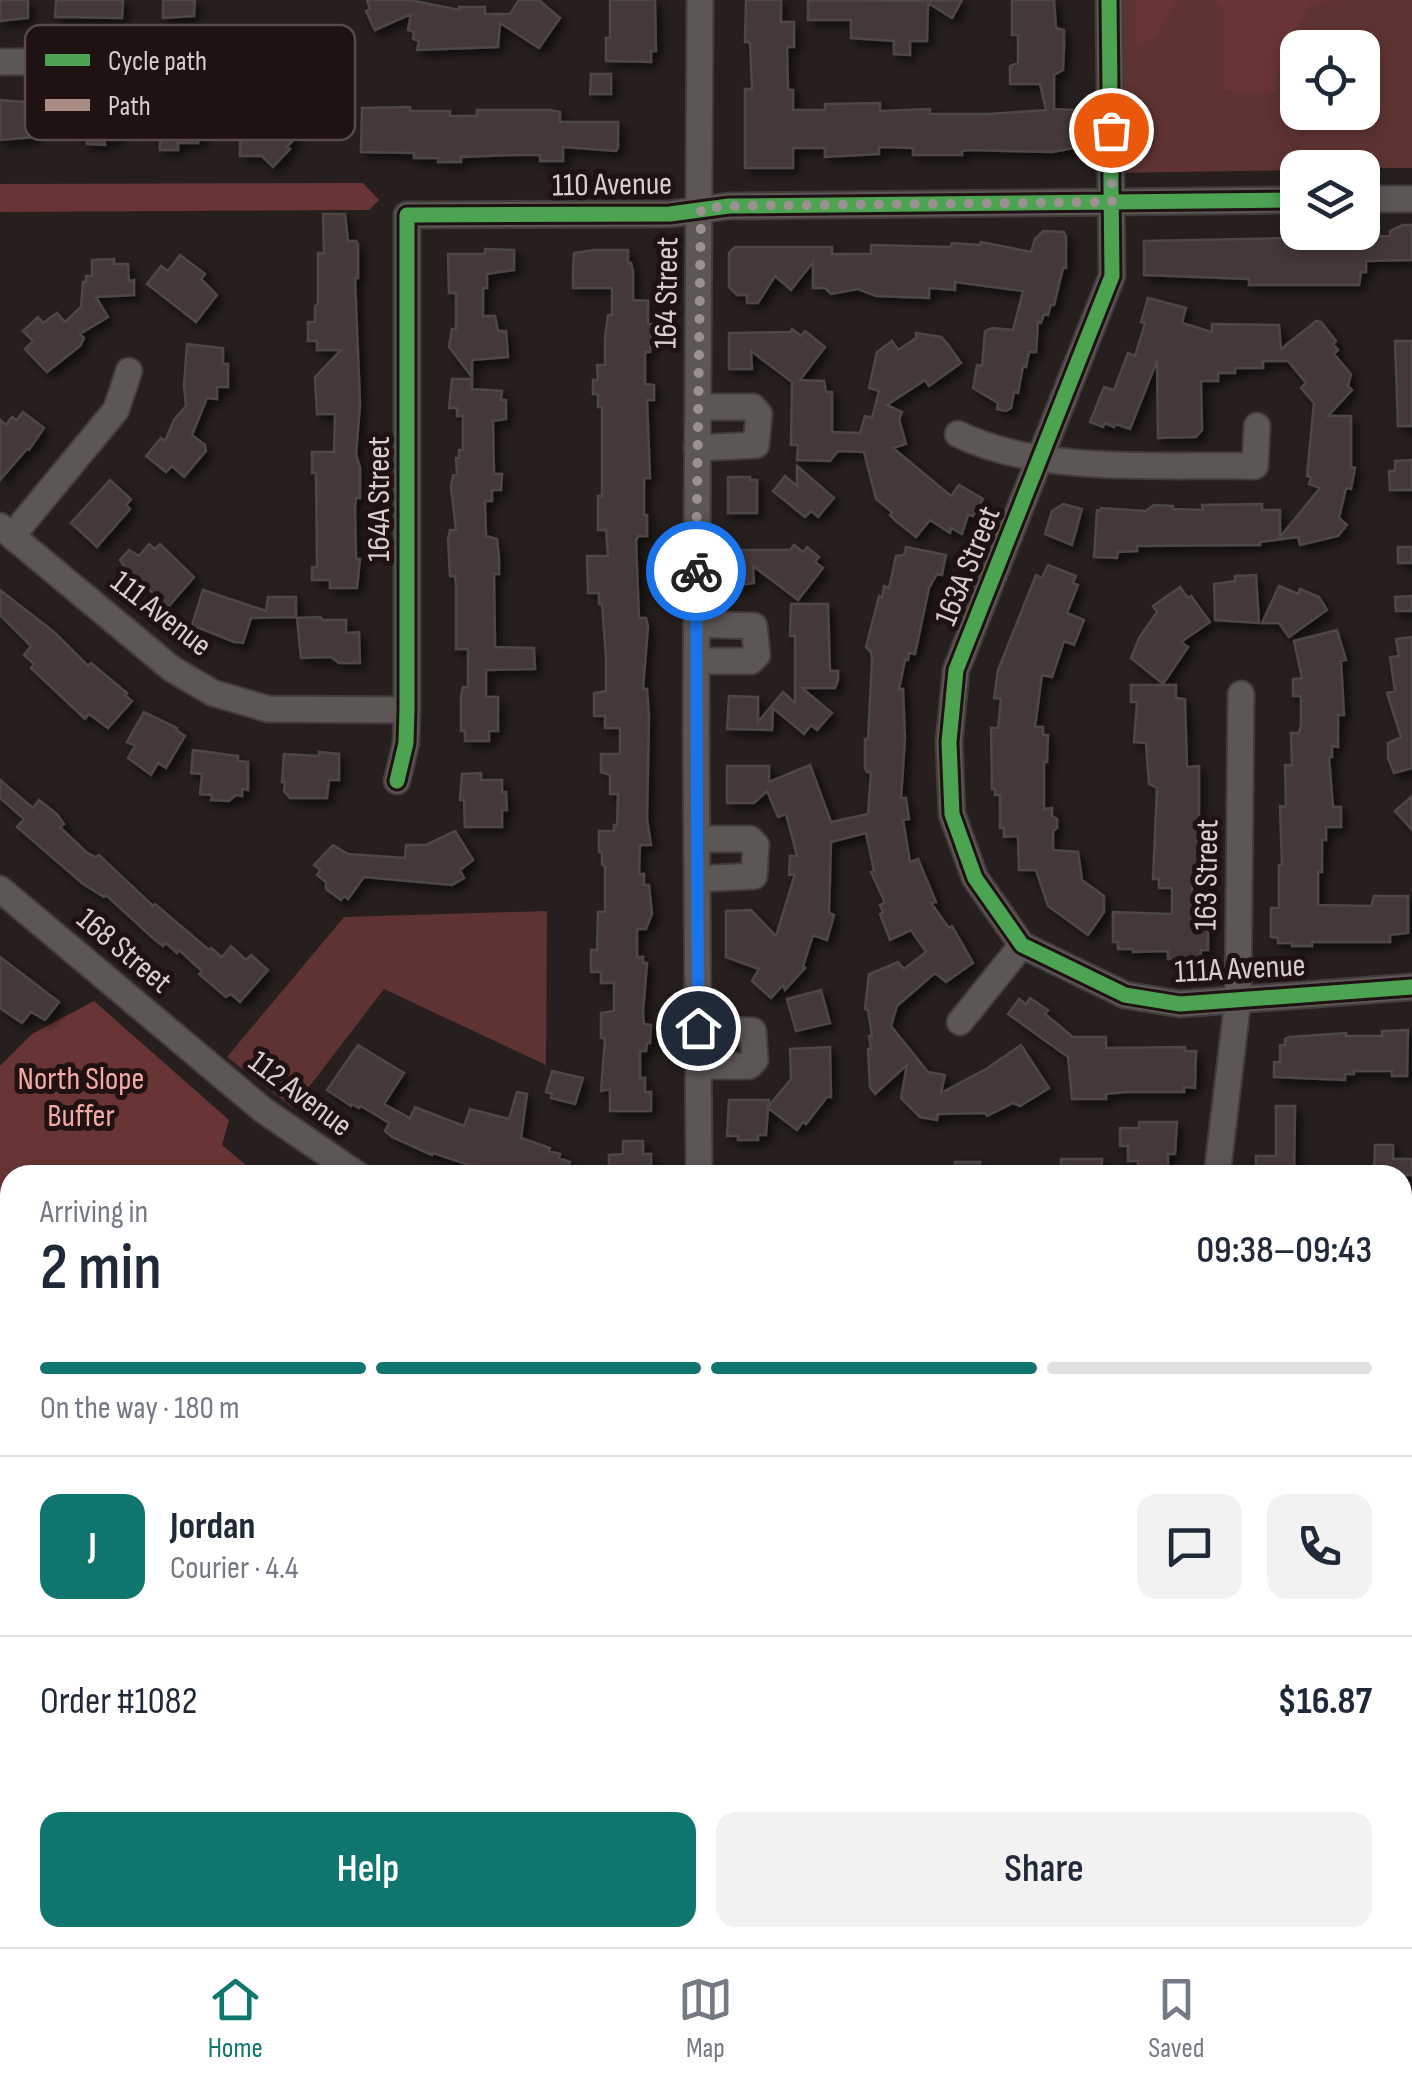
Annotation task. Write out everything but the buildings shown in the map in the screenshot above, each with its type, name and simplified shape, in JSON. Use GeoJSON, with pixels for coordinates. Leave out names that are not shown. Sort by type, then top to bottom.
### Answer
{"type":"FeatureCollection","features":[{"type":"Feature","properties":{"kind":"street","name":"164 Street"},"geometry":{"type":"LineString","coordinates":[[699,1165],[696,624],[700,0]]}},
{"type":"Feature","properties":{"kind":"street"},"geometry":{"type":"LineString","coordinates":[[1109,0],[1112,202]]}},
{"type":"Feature","properties":{"kind":"street"},"geometry":{"type":"LineString","coordinates":[[0,62],[25,62]]}},
{"type":"Feature","properties":{"kind":"street"},"geometry":{"type":"LineString","coordinates":[[1380,200],[1412,199]]}},
{"type":"Feature","properties":{"kind":"street","name":"110 Avenue"},"geometry":{"type":"LineString","coordinates":[[406,216],[670,214],[729,206],[1280,200]]}},
{"type":"Feature","properties":{"kind":"street","name":"163A Street"},"geometry":{"type":"LineString","coordinates":[[1022,945],[975,878],[952,814],[949,742],[956,670],[1112,276],[1112,202]]}},
{"type":"Feature","properties":{"kind":"street","name":"164A Street"},"geometry":{"type":"LineString","coordinates":[[398,781],[406,743],[406,216]]}},
{"type":"Feature","properties":{"kind":"street"},"geometry":{"type":"LineString","coordinates":[[6,531],[116,410],[130,371]]}},
{"type":"Feature","properties":{"kind":"street"},"geometry":{"type":"LineString","coordinates":[[697,448],[756,445],[759,414],[752,407],[698,407]]}},
{"type":"Feature","properties":{"kind":"street"},"geometry":{"type":"LineString","coordinates":[[958,434],[984,447],[1040,461],[1255,466],[1257,426]]}},
{"type":"Feature","properties":{"kind":"street","name":"111 Avenue"},"geometry":{"type":"LineString","coordinates":[[6,531],[172,669],[213,694],[268,708],[406,710]]}},
{"type":"Feature","properties":{"kind":"street"},"geometry":{"type":"LineString","coordinates":[[696,624],[754,626],[757,655],[751,661],[696,661]]}},
{"type":"Feature","properties":{"kind":"street","name":"163 Street"},"geometry":{"type":"LineString","coordinates":[[1218,1165],[1238,998],[1241,694]]}},
{"type":"Feature","properties":{"kind":"street"},"geometry":{"type":"LineString","coordinates":[[697,839],[750,838],[756,845],[754,876],[749,879],[697,879]]}},
{"type":"Feature","properties":{"kind":"street","name":"168 Street"},"geometry":{"type":"LineString","coordinates":[[0,890],[205,1063]]}},
{"type":"Feature","properties":{"kind":"street"},"geometry":{"type":"LineString","coordinates":[[960,1022],[1022,945]]}},
{"type":"Feature","properties":{"kind":"street","name":"111A Avenue"},"geometry":{"type":"LineString","coordinates":[[1022,945],[1124,996],[1180,1004],[1412,987]]}},
{"type":"Feature","properties":{"kind":"street"},"geometry":{"type":"LineString","coordinates":[[698,1028],[748,1029],[755,1034],[755,1060],[749,1066],[698,1066]]}},
{"type":"Feature","properties":{"kind":"street","name":"112 Avenue"},"geometry":{"type":"LineString","coordinates":[[205,1063],[278,1121],[343,1165]]}},
{"type":"Feature","properties":{"kind":"shaded area"},"geometry":{"type":"Polygon","coordinates":[[[1112,0],[1412,0],[1412,168],[1380,168],[1380,150],[1280,150],[1280,170],[1111,173],[1112,0]]]}},
{"type":"Feature","properties":{"kind":"shaded area"},"geometry":{"type":"Polygon","coordinates":[[[547,911],[546,1065],[384,989],[293,1108],[227,1057],[344,917],[547,911]]]}},
{"type":"Feature","properties":{"kind":"green space"},"geometry":{"type":"Polygon","coordinates":[[[1136,0],[1177,0],[1157,35],[1136,46],[1136,0]]]}},
{"type":"Feature","properties":{"kind":"green space"},"geometry":{"type":"Polygon","coordinates":[[[1213,0],[1348,0],[1311,3],[1295,30],[1280,30],[1275,92],[1224,90],[1224,11],[1213,0]]]}},
{"type":"Feature","properties":{"kind":"green space"},"geometry":{"type":"Polygon","coordinates":[[[363,183],[379,200],[369,210],[0,212],[0,184],[363,183]]]}},
{"type":"Feature","properties":{"kind":"green space","name":"North Slope Buffer"},"geometry":{"type":"Polygon","coordinates":[[[94,1001],[229,1120],[222,1145],[246,1165],[0,1165],[0,1066],[32,1034],[94,1001]]]}},
{"type":"Feature","properties":{"kind":"cycle path"},"geometry":{"type":"LineString","coordinates":[[1109,0],[1112,276],[956,670],[949,742],[952,814],[975,878],[1022,945],[1125,995],[1180,1004],[1412,987]]}},
{"type":"Feature","properties":{"kind":"cycle path"},"geometry":{"type":"LineString","coordinates":[[397,781],[406,743],[407,710],[407,215],[670,214],[729,206],[1280,200]]}},
{"type":"Feature","properties":{"kind":"way so far"},"geometry":{"type":"LineString","coordinates":[[696,571],[701,209],[1112,202],[1111,130]]}},
{"type":"Feature","properties":{"kind":"route"},"geometry":{"type":"LineString","coordinates":[[696,571],[698,1028]]}}]}
